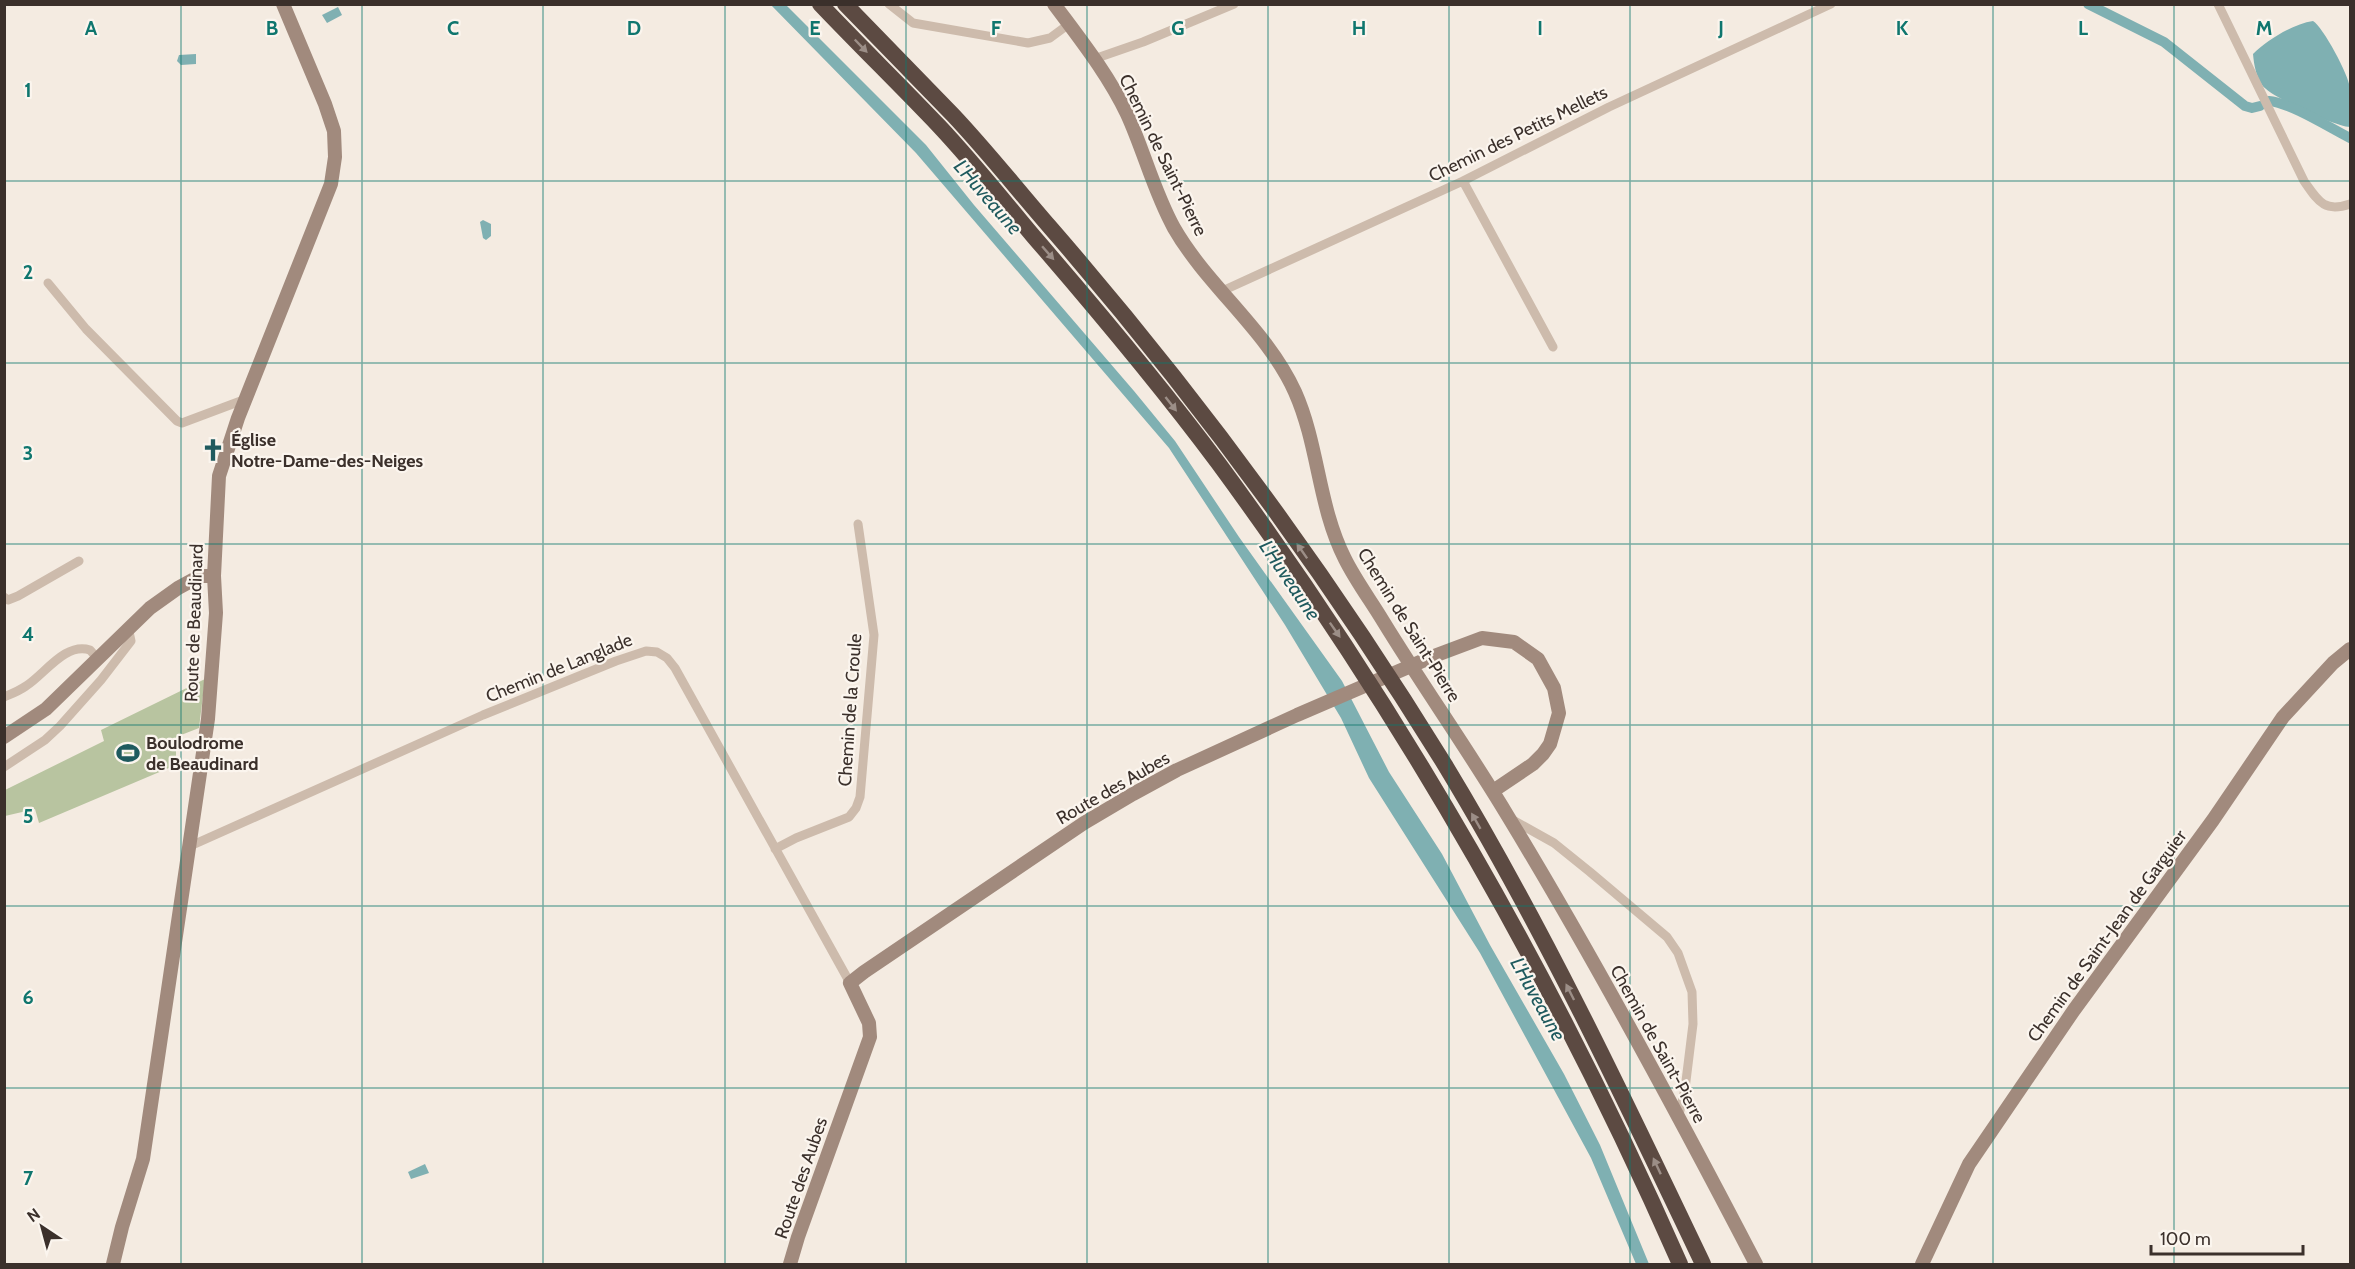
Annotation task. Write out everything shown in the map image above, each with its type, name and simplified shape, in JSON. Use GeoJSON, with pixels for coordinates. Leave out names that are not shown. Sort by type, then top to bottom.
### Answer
{"type":"FeatureCollection","features":[{"type":"Feature","properties":{"kind":"highway"},"geometry":{"type":"LineString","coordinates":[[820,4],[941,128],[1105,319],[1218,464],[1345,644],[1428,776],[1523,941],[1637,1166],[1680,1264]]}},
{"type":"Feature","properties":{"kind":"highway"},"geometry":{"type":"LineString","coordinates":[[845,4],[955,118],[1118,306],[1231,451],[1359,631],[1445,767],[1539,931],[1652,1154],[1702,1264]]}},
{"type":"Feature","properties":{"kind":"street","name":"Route de Beaudinard"},"geometry":{"type":"LineString","coordinates":[[113,1264],[143,1159],[208,719],[216,612],[214,576],[219,476],[226,448],[330,184],[335,157],[334,131],[328,113],[283,4]]}},
{"type":"Feature","properties":{"kind":"street"},"geometry":{"type":"LineString","coordinates":[[889,4],[913,23],[1028,43],[1050,38],[1069,24]]}},
{"type":"Feature","properties":{"kind":"street","name":"Chemin de Saint-Pierre"},"geometry":{"type":"LineString","coordinates":[[1054,4],[1094,59],[1127,114],[1160,199],[1174,227],[1220,292],[1258,337],[1293,388],[1312,443],[1324,504],[1345,558],[1509,818],[1611,994],[1756,1264]]}},
{"type":"Feature","properties":{"kind":"street"},"geometry":{"type":"LineString","coordinates":[[1094,59],[1143,42],[1234,4]]}},
{"type":"Feature","properties":{"kind":"street"},"geometry":{"type":"LineString","coordinates":[[2218,4],[2304,181],[2319,203],[2334,208],[2350,204]]}},
{"type":"Feature","properties":{"kind":"street","name":"Chemin des Petits Mellets"},"geometry":{"type":"LineString","coordinates":[[1220,292],[1463,181],[1609,106],[1825,6]]}},
{"type":"Feature","properties":{"kind":"street"},"geometry":{"type":"LineString","coordinates":[[1463,181],[1553,346]]}},
{"type":"Feature","properties":{"kind":"street"},"geometry":{"type":"LineString","coordinates":[[48,283],[86,329],[177,421],[182,423],[246,399]]}},
{"type":"Feature","properties":{"kind":"street","name":"Chemin de la Croule"},"geometry":{"type":"LineString","coordinates":[[775,849],[849,817],[860,797],[874,635],[858,524]]}},
{"type":"Feature","properties":{"kind":"street"},"geometry":{"type":"LineString","coordinates":[[4,597],[8,600],[18,596],[79,561]]}},
{"type":"Feature","properties":{"kind":"street"},"geometry":{"type":"LineString","coordinates":[[4,737],[46,709],[128,627],[178,588],[200,576],[214,576]]}},
{"type":"Feature","properties":{"kind":"street"},"geometry":{"type":"LineString","coordinates":[[4,767],[45,740],[101,680],[131,641],[128,627]]}},
{"type":"Feature","properties":{"kind":"street","name":"Route des Aubes"},"geometry":{"type":"LineString","coordinates":[[790,1264],[870,1037],[869,1023],[850,983],[1066,836],[1176,770],[1297,714],[1482,638],[1514,642],[1538,659],[1554,688],[1559,713],[1550,744],[1533,764],[1493,791]]}},
{"type":"Feature","properties":{"kind":"street"},"geometry":{"type":"LineString","coordinates":[[4,698],[26,686],[62,656],[77,648],[90,650],[98,659]]}},
{"type":"Feature","properties":{"kind":"street","name":"Chemin de Saint-Jean de Garguier"},"geometry":{"type":"LineString","coordinates":[[1922,1264],[1969,1164],[2074,1010],[2213,820],[2283,717],[2333,663],[2350,649]]}},
{"type":"Feature","properties":{"kind":"street","name":"Chemin de Langlade"},"geometry":{"type":"LineString","coordinates":[[188,847],[483,715],[616,661],[646,651],[657,652],[667,658],[675,668],[850,983]]}},
{"type":"Feature","properties":{"kind":"street"},"geometry":{"type":"LineString","coordinates":[[1509,818],[1554,843],[1667,937],[1678,953],[1692,992],[1685,1089],[1678,1119]]}},
{"type":"Feature","properties":{"kind":"green space","name":"Boulodrome de Beaudinard"},"geometry":{"type":"Polygon","coordinates":[[[205,679],[199,728],[176,737],[176,765],[39,823],[35,809],[5,816],[5,790],[104,741],[101,730],[205,679]]]}},
{"type":"Feature","properties":{"kind":"water"},"geometry":{"type":"Polygon","coordinates":[[[771,5],[786,5],[926,145],[974,205],[1175,441],[1239,537],[1342,681],[1389,772],[1442,854],[1490,945],[1564,1074],[1600,1145],[1649,1264],[1636,1264],[1591,1158],[1480,953],[1369,778],[1341,718],[1285,625],[1169,448],[916,153],[771,5]]]}},
{"type":"Feature","properties":{"kind":"water"},"geometry":{"type":"Polygon","coordinates":[[[338,7],[342,15],[327,23],[322,15],[338,7]]]}},
{"type":"Feature","properties":{"kind":"water"},"geometry":{"type":"Polygon","coordinates":[[[2313,21],[2329,41],[2349,82],[2350,127],[2319,117],[2277,97],[2262,85],[2257,74],[2253,54],[2281,33],[2297,25],[2313,21]]]}},
{"type":"Feature","properties":{"kind":"water"},"geometry":{"type":"Polygon","coordinates":[[[196,54],[196,64],[181,65],[177,61],[179,55],[196,54]]]}},
{"type":"Feature","properties":{"kind":"water"},"geometry":{"type":"Polygon","coordinates":[[[483,220],[491,224],[491,236],[486,240],[483,238],[480,222],[483,220]]]}},
{"type":"Feature","properties":{"kind":"water"},"geometry":{"type":"Polygon","coordinates":[[[425,1164],[429,1173],[411,1179],[408,1172],[425,1164]]]}},
{"type":"Feature","properties":{"kind":"waterway"},"geometry":{"type":"LineString","coordinates":[[2088,4],[2164,42],[2245,106],[2252,108],[2260,106]]}},
{"type":"Feature","properties":{"kind":"waterway"},"geometry":{"type":"LineString","coordinates":[[2269,101],[2299,111],[2350,138]]}},
{"type":"Feature","properties":{"kind":"place","name":"Église Notre-Dame-des-Neiges"},"geometry":{"type":"Point","coordinates":[213,450]}},
{"type":"Feature","properties":{"kind":"place","name":"Boulodrome de Beaudinard"},"geometry":{"type":"Point","coordinates":[128,753]}},
{"type":"Feature","properties":{"kind":"water label","name":"L'Huveaune"},"geometry":{"type":"Point","coordinates":[988,197]}},
{"type":"Feature","properties":{"kind":"water label","name":"L'Huveaune"},"geometry":{"type":"Point","coordinates":[1290,580]}},
{"type":"Feature","properties":{"kind":"water label","name":"L'Huveaune"},"geometry":{"type":"Point","coordinates":[1538,999]}}]}
